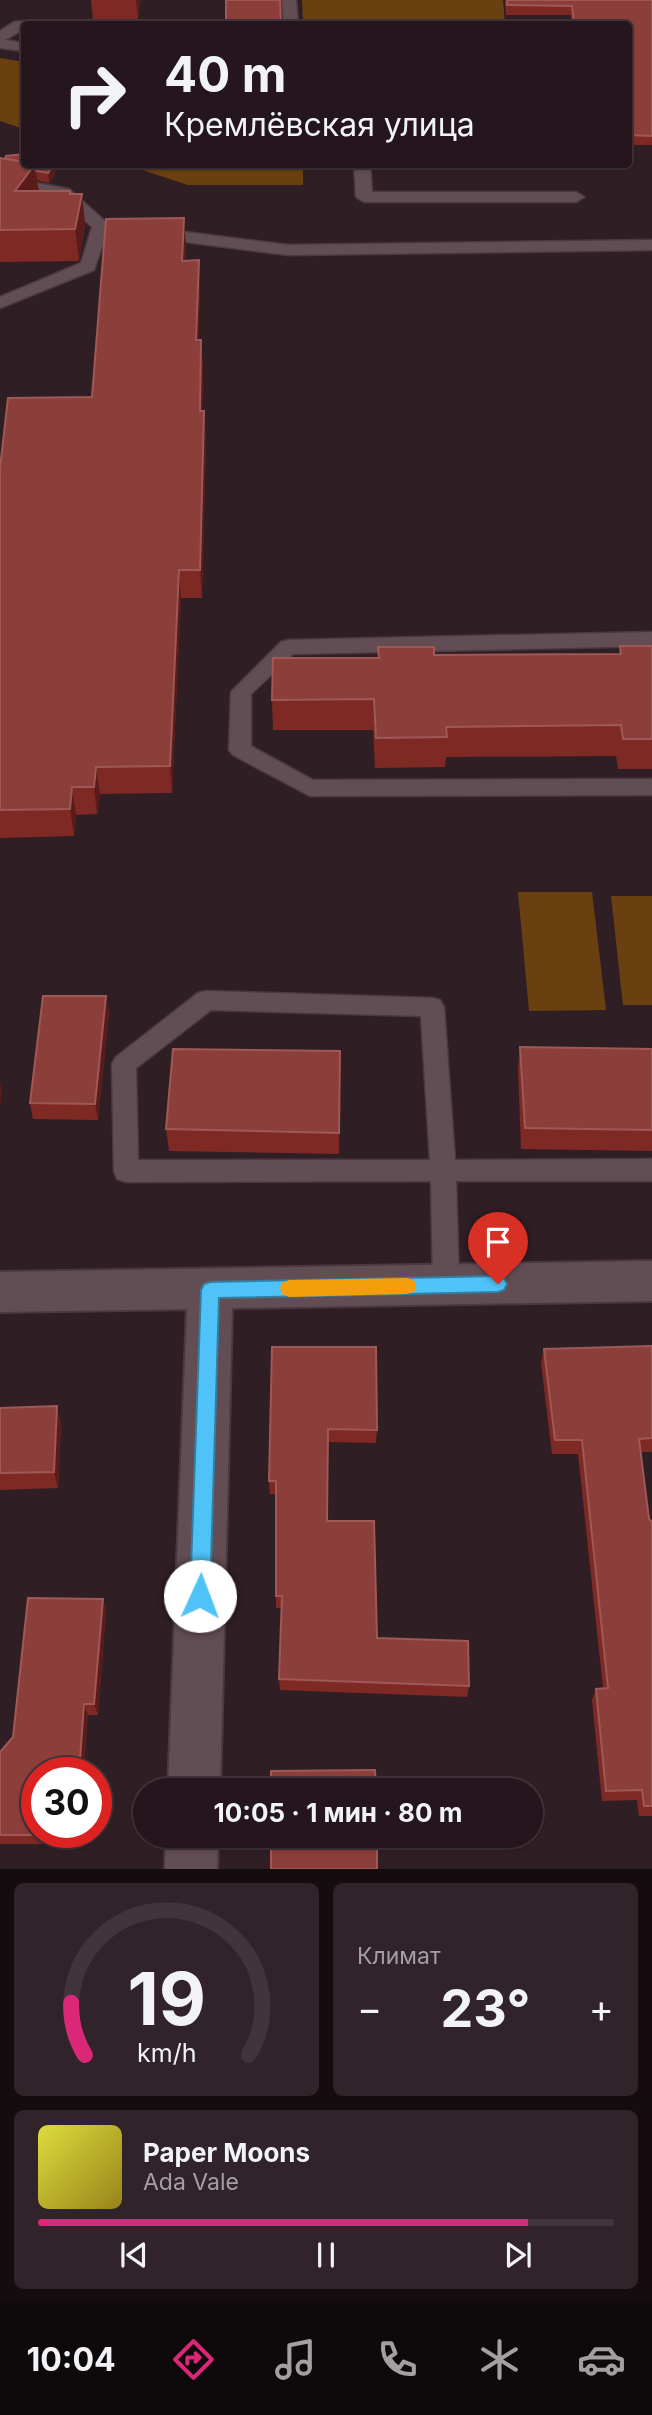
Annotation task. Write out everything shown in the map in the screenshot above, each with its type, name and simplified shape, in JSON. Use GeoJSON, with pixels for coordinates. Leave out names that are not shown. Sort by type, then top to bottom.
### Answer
{"type":"FeatureCollection","features":[{"type":"Feature","properties":{"kind":"street"},"geometry":{"type":"LineString","coordinates":[[0,1292],[652,1281]]}},
{"type":"Feature","properties":{"kind":"street"},"geometry":{"type":"LineString","coordinates":[[194,1778],[211,1290]]}},
{"type":"Feature","properties":{"kind":"street"},"geometry":{"type":"LineString","coordinates":[[191,1869],[192,1848]]}},
{"type":"Feature","properties":{"kind":"lane"},"geometry":{"type":"LineString","coordinates":[[289,0],[291,21]]}},
{"type":"Feature","properties":{"kind":"lane"},"geometry":{"type":"LineString","coordinates":[[0,37],[21,25]]}},
{"type":"Feature","properties":{"kind":"lane"},"geometry":{"type":"LineString","coordinates":[[0,44],[21,47]]}},
{"type":"Feature","properties":{"kind":"lane"},"geometry":{"type":"LineString","coordinates":[[362,168],[364,197],[576,197]]}},
{"type":"Feature","properties":{"kind":"lane"},"geometry":{"type":"LineString","coordinates":[[0,181],[63,192],[101,226],[288,250],[652,245]]}},
{"type":"Feature","properties":{"kind":"lane"},"geometry":{"type":"LineString","coordinates":[[0,303],[88,266],[101,226]]}},
{"type":"Feature","properties":{"kind":"lane"},"geometry":{"type":"LineString","coordinates":[[652,639],[288,647],[241,692],[240,750],[310,788],[652,787]]}},
{"type":"Feature","properties":{"kind":"lane"},"geometry":{"type":"LineString","coordinates":[[446,1285],[443,1170],[432,1007],[206,1000],[124,1065],[127,1171],[443,1170],[652,1170]]}},
{"type":"Feature","properties":{"kind":"shaded area"},"geometry":{"type":"Polygon","coordinates":[[[302,0],[503,0],[505,21],[303,21],[302,0]]]}},
{"type":"Feature","properties":{"kind":"shaded area"},"geometry":{"type":"Polygon","coordinates":[[[0,58],[21,62],[21,128],[0,121],[0,58]]]}},
{"type":"Feature","properties":{"kind":"shaded area"},"geometry":{"type":"Polygon","coordinates":[[[136,168],[303,168],[303,185],[188,185],[136,168]]]}},
{"type":"Feature","properties":{"kind":"shaded area"},"geometry":{"type":"Polygon","coordinates":[[[518,892],[592,892],[606,1010],[529,1011],[518,892]]]}},
{"type":"Feature","properties":{"kind":"shaded area"},"geometry":{"type":"Polygon","coordinates":[[[611,896],[652,896],[652,1005],[623,1005],[611,896]]]}},
{"type":"Feature","properties":{"kind":"building"},"geometry":{"type":"Polygon","coordinates":[[[226,0],[280,0],[281,21],[226,21],[226,0]]]}},
{"type":"Feature","properties":{"kind":"building"},"geometry":{"type":"Polygon","coordinates":[[[507,0],[652,0],[652,136],[632,135],[632,21],[574,21],[572,6],[507,5],[507,0]]]}},
{"type":"Feature","properties":{"kind":"building"},"geometry":{"type":"Polygon","coordinates":[[[21,154],[21,162],[5,159],[6,156],[21,154]]]}},
{"type":"Feature","properties":{"kind":"building"},"geometry":{"type":"Polygon","coordinates":[[[0,158],[21,162],[21,168],[32,168],[15,191],[70,191],[70,194],[82,194],[75,229],[0,230],[0,158]]]}},
{"type":"Feature","properties":{"kind":"building"},"geometry":{"type":"Polygon","coordinates":[[[36,168],[51,168],[48,173],[36,171],[36,168]]]}},
{"type":"Feature","properties":{"kind":"building"},"geometry":{"type":"Polygon","coordinates":[[[184,218],[182,261],[199,260],[196,340],[201,340],[200,411],[204,411],[200,570],[179,570],[170,766],[96,767],[94,787],[72,787],[70,809],[0,810],[0,468],[8,398],[92,397],[106,219],[184,218]]]}},
{"type":"Feature","properties":{"kind":"building"},"geometry":{"type":"Polygon","coordinates":[[[620,646],[652,646],[652,739],[623,739],[621,725],[446,727],[447,737],[376,738],[374,699],[272,700],[273,658],[379,658],[378,647],[434,647],[434,655],[621,654],[620,646]]]}},
{"type":"Feature","properties":{"kind":"building"},"geometry":{"type":"Polygon","coordinates":[[[43,996],[106,996],[95,1104],[30,1103],[43,996]]]}},
{"type":"Feature","properties":{"kind":"building"},"geometry":{"type":"Polygon","coordinates":[[[520,1047],[652,1049],[652,1130],[525,1128],[520,1047]]]}},
{"type":"Feature","properties":{"kind":"building"},"geometry":{"type":"Polygon","coordinates":[[[173,1049],[340,1051],[339,1133],[166,1129],[173,1049]]]}},
{"type":"Feature","properties":{"kind":"building"},"geometry":{"type":"Polygon","coordinates":[[[652,1346],[652,1438],[639,1439],[649,1519],[652,1522],[652,1806],[644,1806],[642,1790],[606,1791],[596,1689],[608,1688],[582,1440],[555,1440],[544,1349],[652,1346]]]}},
{"type":"Feature","properties":{"kind":"building"},"geometry":{"type":"Polygon","coordinates":[[[272,1347],[376,1347],[377,1430],[328,1429],[327,1521],[374,1521],[377,1638],[468,1641],[469,1686],[279,1679],[282,1596],[276,1596],[276,1481],[269,1481],[272,1347]]]}},
{"type":"Feature","properties":{"kind":"building"},"geometry":{"type":"Polygon","coordinates":[[[57,1406],[54,1472],[0,1473],[0,1408],[57,1406]]]}},
{"type":"Feature","properties":{"kind":"building"},"geometry":{"type":"Polygon","coordinates":[[[28,1598],[103,1599],[94,1704],[84,1704],[80,1757],[21,1757],[21,1835],[0,1835],[0,1752],[13,1737],[28,1598]]]}},
{"type":"Feature","properties":{"kind":"building"},"geometry":{"type":"Polygon","coordinates":[[[375,1770],[375,1778],[271,1778],[271,1771],[375,1770]]]}},
{"type":"Feature","properties":{"kind":"building"},"geometry":{"type":"Polygon","coordinates":[[[271,1848],[377,1848],[377,1869],[271,1869],[271,1848]]]}},
{"type":"Feature","properties":{"kind":"slow traffic"},"geometry":{"type":"LineString","coordinates":[[289,1288],[407,1286]]}},
{"type":"Feature","properties":{"kind":"route"},"geometry":{"type":"LineString","coordinates":[[200,1596],[211,1290],[498,1284]]}}]}
